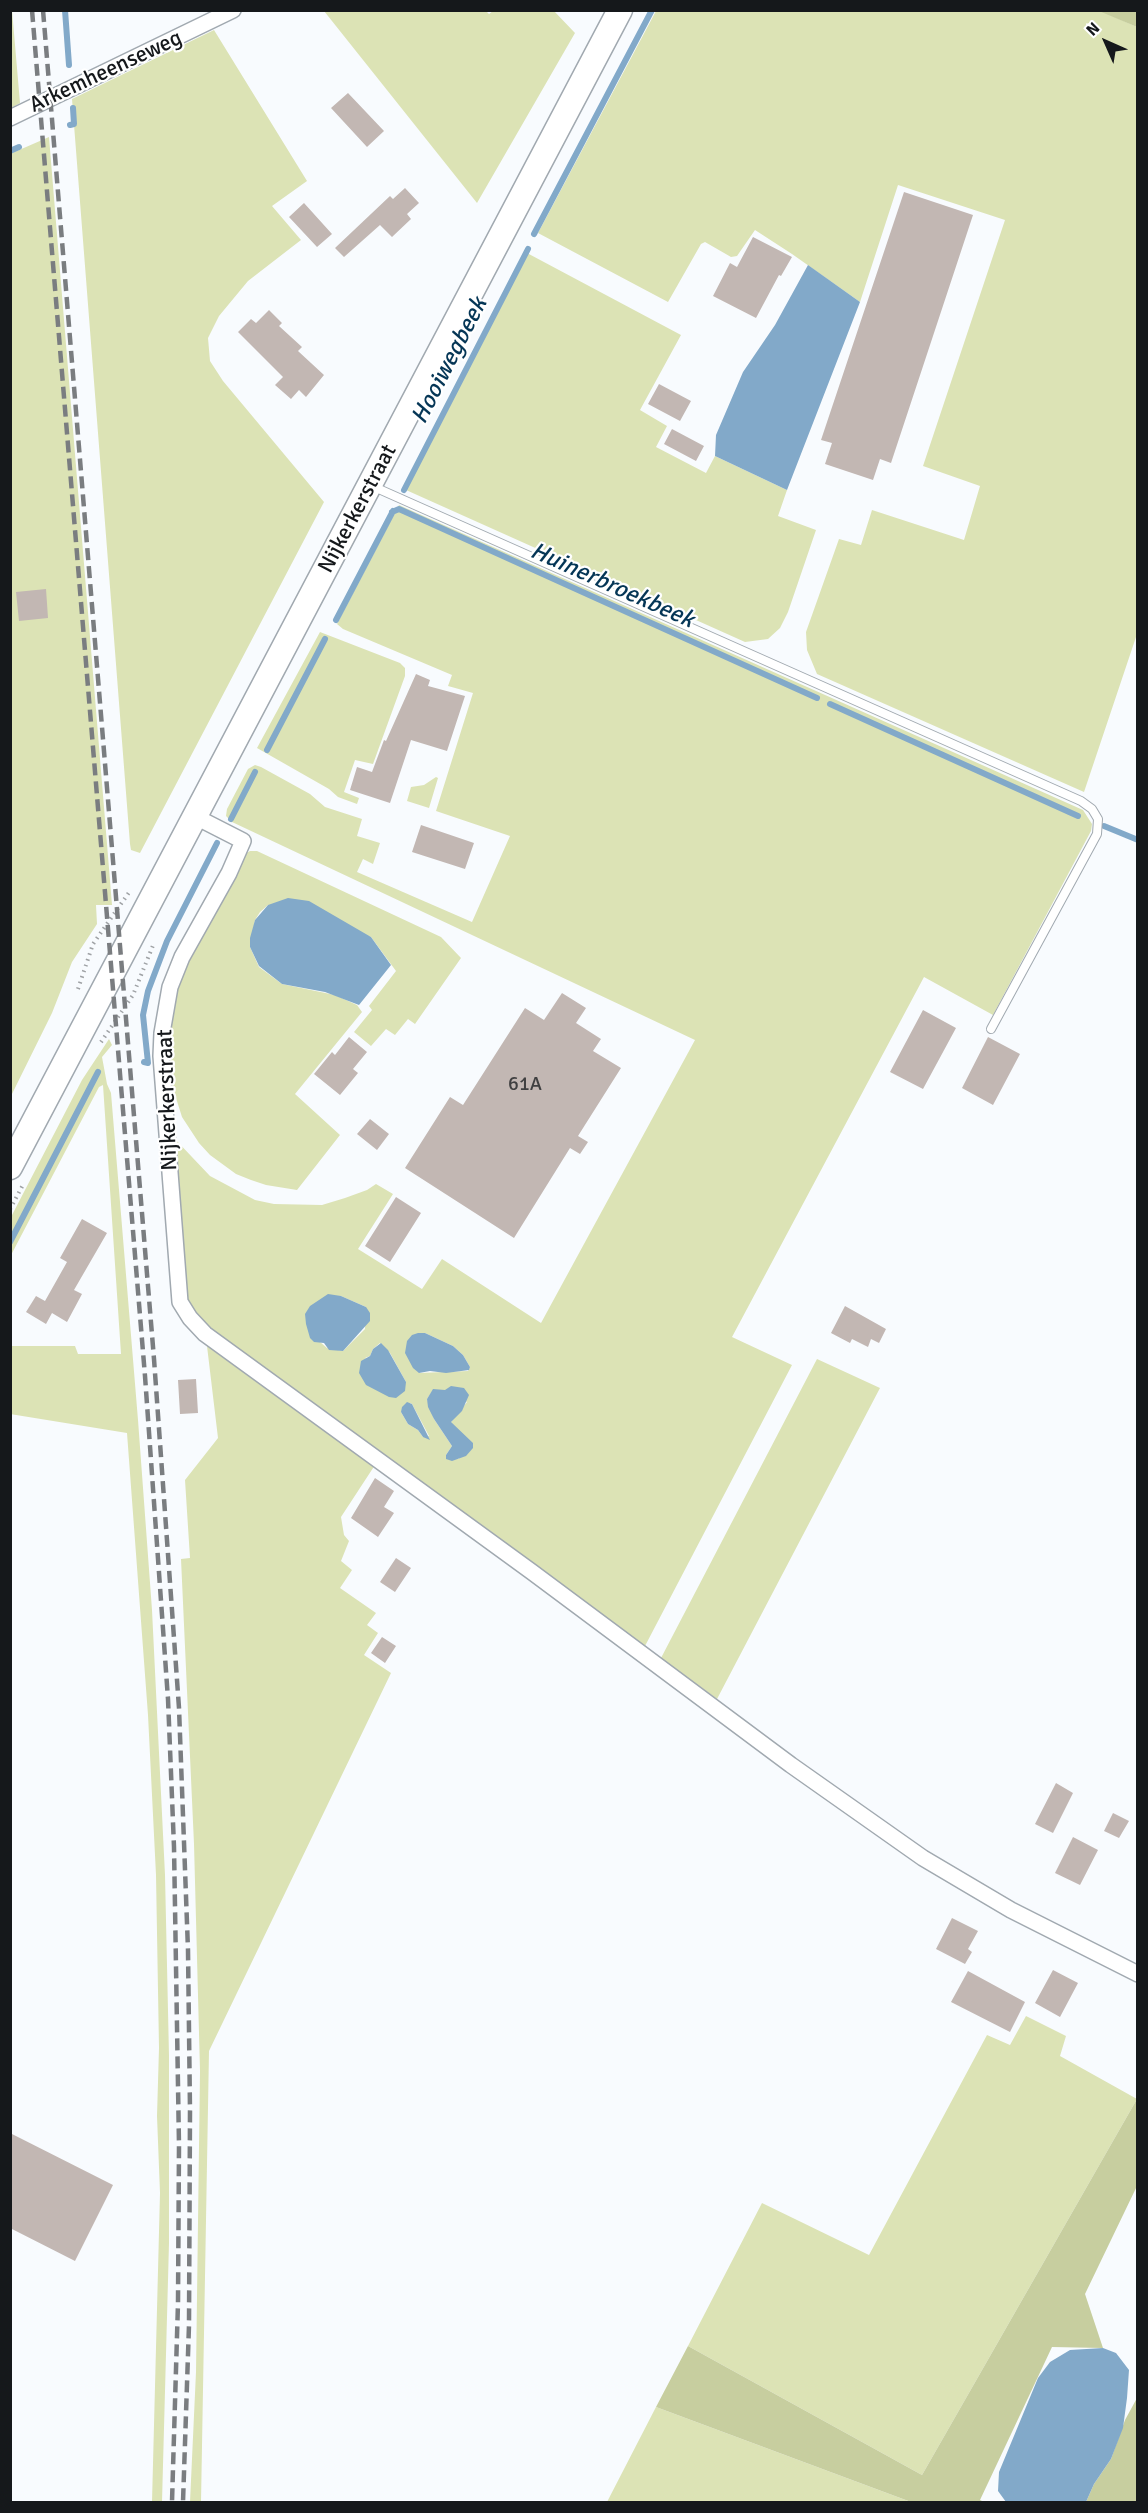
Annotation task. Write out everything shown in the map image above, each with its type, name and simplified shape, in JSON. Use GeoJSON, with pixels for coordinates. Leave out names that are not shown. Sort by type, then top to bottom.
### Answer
{"type":"FeatureCollection","features":[{"type":"Feature","properties":{"kind":"main road","name":"Nijkerkerstraat"},"geometry":{"type":"LineString","coordinates":[[10,1167],[17,1141],[196,817],[620,10]]}},
{"type":"Feature","properties":{"kind":"street","name":"Arkemheenseweg"},"geometry":{"type":"LineString","coordinates":[[10,118],[233,10]]}},
{"type":"Feature","properties":{"kind":"street","name":"Nijkerkerstraat"},"geometry":{"type":"LineString","coordinates":[[196,817],[243,841],[229,873],[182,957],[170,987],[162,1032],[161,1056],[180,1302],[190,1318],[221,1347],[532,1572],[791,1765],[923,1858],[1011,1910],[1137,1974]]}},
{"type":"Feature","properties":{"kind":"lane"},"geometry":{"type":"LineString","coordinates":[[370,485],[1059,791],[1092,809],[1098,819],[1097,834],[991,1029]]}},
{"type":"Feature","properties":{"kind":"green space"},"geometry":{"type":"Polygon","coordinates":[[[12,10],[20,103],[11,108],[10,11],[12,10]]]}},
{"type":"Feature","properties":{"kind":"green space"},"geometry":{"type":"Polygon","coordinates":[[[485,10],[489,14],[493,11],[554,11],[575,33],[477,203],[324,11],[485,10]]]}},
{"type":"Feature","properties":{"kind":"green space"},"geometry":{"type":"Polygon","coordinates":[[[1099,10],[1137,27],[1137,634],[1084,792],[817,674],[807,650],[806,632],[839,539],[861,545],[872,510],[964,540],[980,486],[923,466],[1005,220],[898,185],[860,302],[755,230],[737,256],[731,257],[705,242],[701,244],[668,302],[538,233],[656,11],[1099,10]]]}},
{"type":"Feature","properties":{"kind":"green space"},"geometry":{"type":"Polygon","coordinates":[[[1099,11],[1137,11],[1137,27],[1099,11]]]}},
{"type":"Feature","properties":{"kind":"green space"},"geometry":{"type":"Polygon","coordinates":[[[214,30],[307,181],[272,206],[301,240],[248,281],[219,316],[208,338],[210,361],[223,381],[324,502],[140,853],[131,850],[130,844],[72,99],[214,30]]]}},
{"type":"Feature","properties":{"kind":"green space"},"geometry":{"type":"Polygon","coordinates":[[[49,137],[112,905],[96,905],[97,924],[72,962],[52,1013],[11,1096],[10,154],[49,137]]]}},
{"type":"Feature","properties":{"kind":"green space"},"geometry":{"type":"Polygon","coordinates":[[[527,253],[681,335],[640,410],[667,426],[656,447],[706,473],[715,456],[787,490],[778,516],[816,530],[788,612],[780,628],[768,639],[745,642],[406,490],[527,253]]]}},
{"type":"Feature","properties":{"kind":"green space"},"geometry":{"type":"Polygon","coordinates":[[[399,505],[1083,810],[1092,824],[1091,831],[993,1015],[924,977],[732,1337],[792,1365],[645,1646],[199,1321],[187,1302],[174,1138],[210,1176],[255,1200],[274,1204],[322,1205],[367,1190],[376,1184],[393,1194],[358,1249],[422,1289],[442,1259],[541,1323],[695,1040],[232,822],[226,816],[227,809],[248,769],[255,765],[261,767],[310,794],[325,807],[362,819],[357,836],[380,843],[373,864],[363,859],[357,872],[472,922],[510,836],[436,811],[473,693],[448,686],[452,675],[343,629],[337,624],[399,505]],[[341,1296],[320,1342],[327,1348],[343,1351],[365,1329],[366,1307],[341,1296]],[[425,1333],[419,1373],[468,1371],[470,1367],[463,1355],[453,1346],[425,1333]],[[380,1343],[373,1349],[370,1356],[365,1358],[406,1382],[390,1353],[380,1343]],[[433,1390],[427,1399],[434,1419],[452,1446],[446,1455],[459,1459],[451,1422],[467,1402],[445,1390],[433,1390]],[[410,1403],[401,1412],[408,1424],[418,1430],[423,1437],[429,1436],[410,1403]]]}},
{"type":"Feature","properties":{"kind":"green space"},"geometry":{"type":"Polygon","coordinates":[[[320,632],[400,663],[405,668],[405,676],[373,764],[355,760],[344,792],[359,798],[357,804],[338,797],[329,789],[257,748],[320,632]]]}},
{"type":"Feature","properties":{"kind":"green space"},"geometry":{"type":"Polygon","coordinates":[[[438,778],[429,808],[407,801],[411,787],[424,785],[438,778]]]}},
{"type":"Feature","properties":{"kind":"green space"},"geometry":{"type":"Polygon","coordinates":[[[257,851],[441,937],[461,958],[415,1024],[408,1019],[395,1035],[386,1029],[371,1046],[354,1032],[372,1010],[369,1006],[396,971],[371,937],[268,905],[260,912],[255,920],[250,947],[259,967],[282,984],[335,995],[357,1005],[362,1012],[295,1094],[340,1135],[297,1190],[266,1185],[236,1174],[210,1155],[182,1117],[171,1082],[169,1024],[182,968],[245,854],[257,851]]]}},
{"type":"Feature","properties":{"kind":"green space"},"geometry":{"type":"Polygon","coordinates":[[[109,1039],[112,1045],[102,1057],[111,1093],[138,1420],[152,1610],[165,1875],[169,2056],[169,2243],[162,2502],[152,2502],[160,2193],[157,2116],[159,2048],[156,1875],[148,1715],[127,1433],[10,1414],[11,1346],[75,1346],[78,1354],[121,1354],[103,1085],[99,1087],[10,1257],[11,1217],[82,1080],[109,1039]]]}},
{"type":"Feature","properties":{"kind":"green space"},"geometry":{"type":"Polygon","coordinates":[[[207,1346],[346,1447],[375,1465],[341,1517],[344,1535],[349,1541],[341,1561],[352,1570],[340,1588],[376,1613],[367,1625],[378,1633],[364,1655],[391,1673],[209,2051],[201,2502],[190,2502],[196,2372],[200,2071],[194,1844],[181,1559],[190,1558],[185,1480],[218,1438],[207,1346]]]}},
{"type":"Feature","properties":{"kind":"green space"},"geometry":{"type":"Polygon","coordinates":[[[817,1359],[880,1388],[717,1699],[661,1658],[817,1359]]]}},
{"type":"Feature","properties":{"kind":"green space"},"geometry":{"type":"Polygon","coordinates":[[[1026,2016],[1066,2036],[1060,2056],[1137,2099],[922,2475],[688,2346],[762,2203],[869,2255],[987,2035],[1010,2045],[1026,2016]]]}},
{"type":"Feature","properties":{"kind":"green space"},"geometry":{"type":"Polygon","coordinates":[[[1137,2099],[1137,2186],[1085,2294],[1103,2348],[1052,2347],[980,2500],[984,2502],[911,2502],[656,2407],[688,2346],[922,2475],[1137,2099]]]}},
{"type":"Feature","properties":{"kind":"green space"},"geometry":{"type":"Polygon","coordinates":[[[1137,2398],[1137,2502],[1086,2502],[1094,2484],[1111,2459],[1125,2420],[1137,2398]]]}},
{"type":"Feature","properties":{"kind":"green space"},"geometry":{"type":"Polygon","coordinates":[[[656,2407],[911,2502],[607,2502],[656,2407]]]}},
{"type":"Feature","properties":{"kind":"water"},"geometry":{"type":"Polygon","coordinates":[[[808,265],[860,302],[787,490],[715,456],[716,435],[743,372],[775,325],[808,265]]]}},
{"type":"Feature","properties":{"kind":"water"},"geometry":{"type":"Polygon","coordinates":[[[288,898],[309,901],[371,937],[391,965],[359,1005],[325,992],[282,984],[259,966],[250,947],[255,920],[268,905],[288,898]]]}},
{"type":"Feature","properties":{"kind":"water"},"geometry":{"type":"Polygon","coordinates":[[[328,1294],[341,1296],[366,1307],[370,1313],[370,1321],[343,1351],[329,1350],[324,1343],[314,1342],[310,1338],[306,1324],[305,1314],[310,1306],[328,1294]]]}},
{"type":"Feature","properties":{"kind":"water"},"geometry":{"type":"Polygon","coordinates":[[[425,1333],[453,1346],[463,1355],[470,1367],[469,1370],[419,1373],[413,1368],[405,1353],[407,1341],[412,1335],[425,1333]]]}},
{"type":"Feature","properties":{"kind":"water"},"geometry":{"type":"Polygon","coordinates":[[[381,1343],[388,1350],[406,1382],[405,1391],[396,1398],[389,1397],[366,1385],[359,1373],[361,1361],[370,1356],[373,1349],[381,1343]]]}},
{"type":"Feature","properties":{"kind":"water"},"geometry":{"type":"Polygon","coordinates":[[[451,1386],[464,1388],[469,1395],[462,1411],[451,1422],[473,1443],[473,1448],[466,1456],[452,1461],[446,1459],[446,1455],[452,1446],[434,1419],[427,1399],[433,1389],[445,1390],[451,1386]]]}},
{"type":"Feature","properties":{"kind":"water"},"geometry":{"type":"Polygon","coordinates":[[[407,1402],[412,1404],[430,1440],[408,1424],[401,1412],[407,1402]]]}},
{"type":"Feature","properties":{"kind":"water"},"geometry":{"type":"Polygon","coordinates":[[[1103,2348],[1116,2353],[1129,2370],[1127,2398],[1123,2428],[1111,2459],[1094,2484],[1086,2502],[1006,2502],[998,2491],[999,2472],[1038,2378],[1050,2362],[1070,2350],[1103,2348]]]}},
{"type":"Feature","properties":{"kind":"building"},"geometry":{"type":"Polygon","coordinates":[[[348,93],[384,131],[367,147],[331,108],[348,93]]]}},
{"type":"Feature","properties":{"kind":"building"},"geometry":{"type":"Polygon","coordinates":[[[405,188],[419,203],[407,214],[411,219],[392,237],[380,225],[344,257],[335,248],[390,196],[393,199],[405,188]]]}},
{"type":"Feature","properties":{"kind":"building"},"geometry":{"type":"Polygon","coordinates":[[[904,192],[973,215],[891,463],[880,459],[873,480],[825,464],[832,443],[821,440],[904,192]]]}},
{"type":"Feature","properties":{"kind":"building"},"geometry":{"type":"Polygon","coordinates":[[[304,203],[332,234],[317,247],[289,217],[304,203]]]}},
{"type":"Feature","properties":{"kind":"building"},"geometry":{"type":"Polygon","coordinates":[[[753,237],[792,257],[781,276],[779,275],[756,318],[713,296],[730,263],[737,267],[753,237]]]}},
{"type":"Feature","properties":{"kind":"building"},"geometry":{"type":"Polygon","coordinates":[[[269,310],[282,323],[279,326],[302,347],[298,351],[324,375],[306,397],[299,390],[291,399],[275,385],[283,377],[238,332],[251,319],[256,323],[269,310]]]}},
{"type":"Feature","properties":{"kind":"building"},"geometry":{"type":"Polygon","coordinates":[[[659,384],[691,401],[680,421],[648,404],[659,384]]]}},
{"type":"Feature","properties":{"kind":"building"},"geometry":{"type":"Polygon","coordinates":[[[672,429],[704,446],[696,461],[664,444],[672,429]]]}},
{"type":"Feature","properties":{"kind":"building"},"geometry":{"type":"Polygon","coordinates":[[[46,589],[48,618],[19,621],[16,592],[46,589]]]}},
{"type":"Feature","properties":{"kind":"building"},"geometry":{"type":"Polygon","coordinates":[[[416,674],[430,680],[428,686],[465,696],[447,751],[411,740],[390,803],[350,790],[357,767],[372,772],[384,740],[386,741],[416,674]]]}},
{"type":"Feature","properties":{"kind":"building"},"geometry":{"type":"Polygon","coordinates":[[[421,825],[474,843],[465,869],[412,852],[421,825]]]}},
{"type":"Feature","properties":{"kind":"building"},"geometry":{"type":"Polygon","coordinates":[[[562,993],[586,1008],[576,1023],[601,1039],[593,1051],[621,1068],[578,1136],[588,1142],[580,1154],[570,1148],[514,1238],[405,1168],[450,1097],[463,1105],[525,1008],[544,1020],[562,993]]]}},
{"type":"Feature","properties":{"kind":"building"},"geometry":{"type":"Polygon","coordinates":[[[923,1010],[956,1028],[923,1089],[890,1072],[923,1010]]]}},
{"type":"Feature","properties":{"kind":"building"},"geometry":{"type":"Polygon","coordinates":[[[349,1037],[367,1052],[353,1069],[358,1073],[340,1095],[314,1074],[332,1052],[335,1055],[349,1037]]]}},
{"type":"Feature","properties":{"kind":"building"},"geometry":{"type":"Polygon","coordinates":[[[988,1037],[1020,1054],[993,1105],[962,1088],[988,1037]]]}},
{"type":"Feature","properties":{"kind":"building"},"geometry":{"type":"Polygon","coordinates":[[[370,1119],[389,1134],[377,1150],[357,1134],[370,1119]]]}},
{"type":"Feature","properties":{"kind":"building"},"geometry":{"type":"Polygon","coordinates":[[[396,1197],[421,1213],[390,1262],[365,1246],[396,1197]]]}},
{"type":"Feature","properties":{"kind":"building"},"geometry":{"type":"Polygon","coordinates":[[[82,1219],[107,1233],[74,1290],[82,1294],[67,1322],[52,1313],[46,1324],[26,1312],[36,1296],[45,1301],[67,1262],[60,1258],[82,1219]]]}},
{"type":"Feature","properties":{"kind":"building"},"geometry":{"type":"Polygon","coordinates":[[[845,1306],[886,1329],[879,1343],[871,1339],[868,1347],[852,1339],[850,1343],[831,1333],[845,1306]]]}},
{"type":"Feature","properties":{"kind":"building"},"geometry":{"type":"Polygon","coordinates":[[[196,1379],[198,1413],[180,1414],[178,1380],[196,1379]]]}},
{"type":"Feature","properties":{"kind":"building"},"geometry":{"type":"Polygon","coordinates":[[[375,1478],[394,1491],[384,1507],[394,1513],[378,1537],[351,1518],[375,1478]]]}},
{"type":"Feature","properties":{"kind":"building"},"geometry":{"type":"Polygon","coordinates":[[[396,1558],[411,1568],[395,1592],[380,1582],[396,1558]]]}},
{"type":"Feature","properties":{"kind":"building"},"geometry":{"type":"Polygon","coordinates":[[[382,1637],[396,1646],[385,1663],[371,1653],[382,1637]]]}},
{"type":"Feature","properties":{"kind":"building"},"geometry":{"type":"Polygon","coordinates":[[[1056,1783],[1073,1793],[1053,1833],[1035,1824],[1056,1783]]]}},
{"type":"Feature","properties":{"kind":"building"},"geometry":{"type":"Polygon","coordinates":[[[1113,1813],[1129,1821],[1119,1838],[1104,1831],[1113,1813]]]}},
{"type":"Feature","properties":{"kind":"building"},"geometry":{"type":"Polygon","coordinates":[[[1073,1837],[1098,1850],[1080,1885],[1055,1873],[1073,1837]]]}},
{"type":"Feature","properties":{"kind":"building"},"geometry":{"type":"Polygon","coordinates":[[[952,1918],[978,1931],[968,1949],[972,1952],[965,1964],[936,1949],[952,1918]]]}},
{"type":"Feature","properties":{"kind":"building"},"geometry":{"type":"Polygon","coordinates":[[[1053,1970],[1078,1983],[1060,2017],[1035,2003],[1053,1970]]]}},
{"type":"Feature","properties":{"kind":"building"},"geometry":{"type":"Polygon","coordinates":[[[968,1971],[1025,2002],[1010,2032],[951,2002],[968,1971]]]}},
{"type":"Feature","properties":{"kind":"building"},"geometry":{"type":"Polygon","coordinates":[[[10,2133],[113,2185],[75,2261],[10,2228],[10,2133]]]}},
{"type":"Feature","properties":{"kind":"waterway"},"geometry":{"type":"LineString","coordinates":[[65,10],[69,65]]}},
{"type":"Feature","properties":{"kind":"waterway","name":"Hooiwegbeek"},"geometry":{"type":"LineString","coordinates":[[534,234],[652,10]]}},
{"type":"Feature","properties":{"kind":"waterway"},"geometry":{"type":"LineString","coordinates":[[70,125],[74,124],[73,108]]}},
{"type":"Feature","properties":{"kind":"waterway"},"geometry":{"type":"LineString","coordinates":[[10,151],[19,147]]}},
{"type":"Feature","properties":{"kind":"waterway","name":"Hooiwegbeek"},"geometry":{"type":"LineString","coordinates":[[404,490],[528,249]]}},
{"type":"Feature","properties":{"kind":"waterway","name":"Huinerbroekbeek"},"geometry":{"type":"LineString","coordinates":[[392,512],[399,509],[817,698]]}},
{"type":"Feature","properties":{"kind":"waterway"},"geometry":{"type":"LineString","coordinates":[[336,620],[393,511]]}},
{"type":"Feature","properties":{"kind":"waterway"},"geometry":{"type":"LineString","coordinates":[[267,750],[325,639]]}},
{"type":"Feature","properties":{"kind":"waterway","name":"Huinerbroekbeek"},"geometry":{"type":"LineString","coordinates":[[830,704],[1078,816]]}},
{"type":"Feature","properties":{"kind":"waterway"},"geometry":{"type":"LineString","coordinates":[[231,819],[255,772]]}},
{"type":"Feature","properties":{"kind":"waterway","name":"Huinerbroekbeek"},"geometry":{"type":"LineString","coordinates":[[1104,826],[1138,840]]}},
{"type":"Feature","properties":{"kind":"waterway"},"geometry":{"type":"LineString","coordinates":[[144,1062],[148,1063],[143,1015],[148,991],[167,941],[217,843]]}},
{"type":"Feature","properties":{"kind":"waterway"},"geometry":{"type":"LineString","coordinates":[[10,1242],[98,1072]]}},
{"type":"Feature","properties":{"kind":"railway"},"geometry":{"type":"LineString","coordinates":[[32,10],[145,1376],[168,1699],[174,1847],[179,2145],[178,2303],[172,2502]]}},
{"type":"Feature","properties":{"kind":"railway"},"geometry":{"type":"LineString","coordinates":[[43,10],[154,1359],[179,1708],[188,1950],[190,2110],[189,2325],[183,2502]]}}]}
